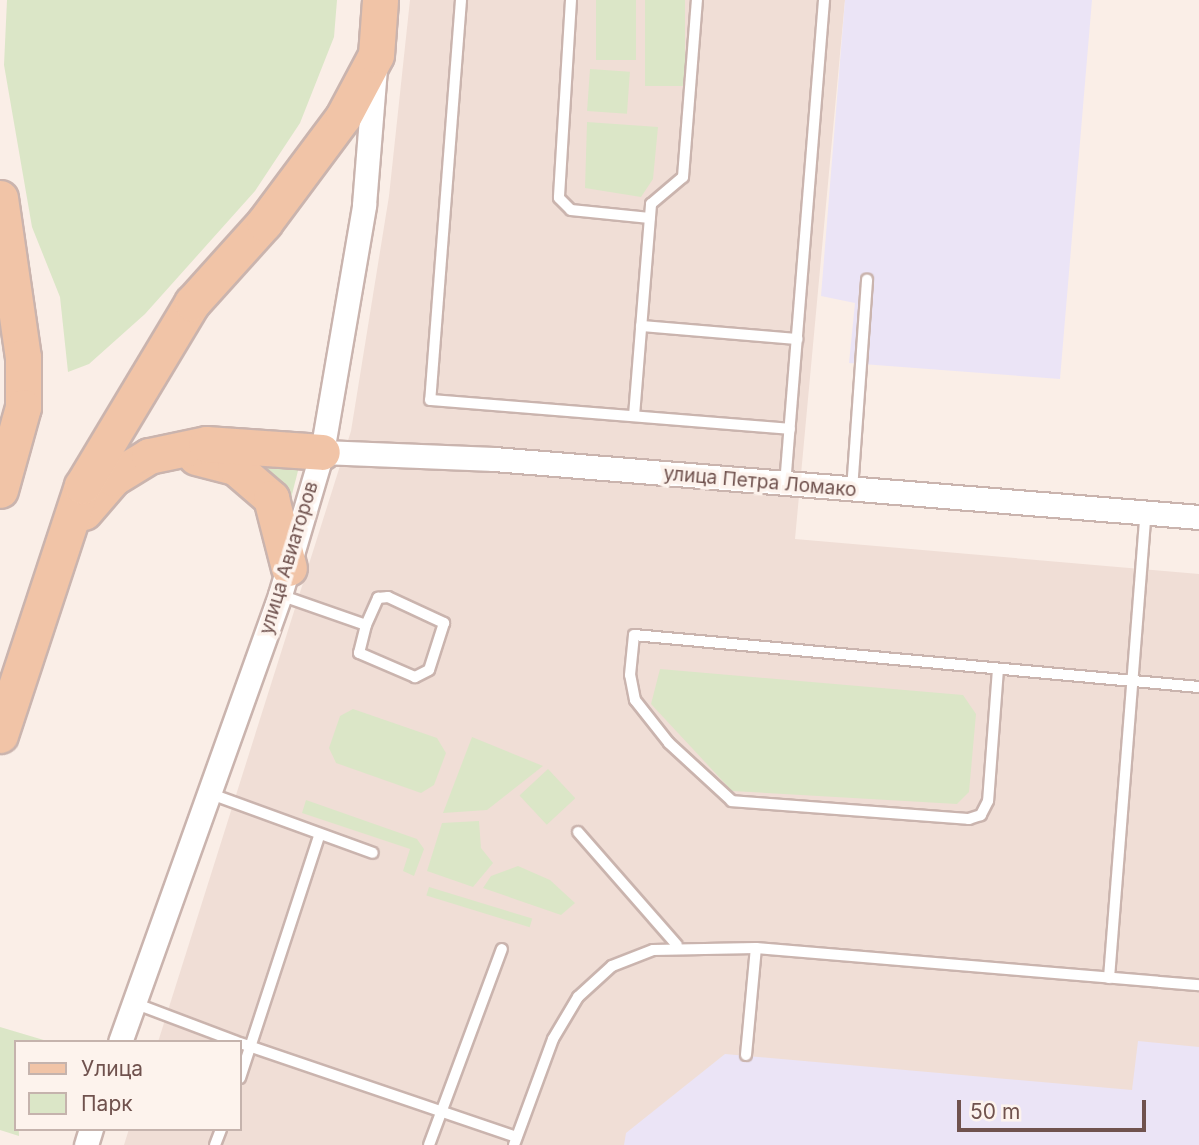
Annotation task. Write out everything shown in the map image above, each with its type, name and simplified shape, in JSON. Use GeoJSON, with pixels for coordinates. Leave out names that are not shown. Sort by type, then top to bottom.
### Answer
{"type":"FeatureCollection","features":[{"type":"Feature","properties":{"kind":"main road","name":"улица Авиаторов"},"geometry":{"type":"LineString","coordinates":[[0,735],[64,537],[111,429],[192,303],[323,145],[376,55],[380,0]]}},
{"type":"Feature","properties":{"kind":"main road"},"geometry":{"type":"LineString","coordinates":[[0,198],[23,357],[23,407],[0,490]]}},
{"type":"Feature","properties":{"kind":"main road"},"geometry":{"type":"LineString","coordinates":[[64,537],[113,478],[149,456],[206,444],[322,452]]}},
{"type":"Feature","properties":{"kind":"main road"},"geometry":{"type":"LineString","coordinates":[[172,452],[236,467],[255,481],[281,520],[284,581]]}},
{"type":"Feature","properties":{"kind":"street","name":"улица Авиаторов"},"geometry":{"type":"LineString","coordinates":[[121,1040],[211,794],[284,581],[322,452],[364,205],[376,55]]}},
{"type":"Feature","properties":{"kind":"street","name":"улица Петра Ломако"},"geometry":{"type":"LineString","coordinates":[[322,452],[438,455],[1199,517]]}},
{"type":"Feature","properties":{"kind":"lane"},"geometry":{"type":"LineString","coordinates":[[461,0],[430,400],[790,429]]}},
{"type":"Feature","properties":{"kind":"lane"},"geometry":{"type":"LineString","coordinates":[[571,0],[559,198],[571,210],[650,218]]}},
{"type":"Feature","properties":{"kind":"lane"},"geometry":{"type":"LineString","coordinates":[[634,416],[651,204],[683,177],[697,0]]}},
{"type":"Feature","properties":{"kind":"lane"},"geometry":{"type":"LineString","coordinates":[[785,485],[824,0]]}},
{"type":"Feature","properties":{"kind":"lane"},"geometry":{"type":"LineString","coordinates":[[852,490],[867,280]]}},
{"type":"Feature","properties":{"kind":"lane"},"geometry":{"type":"LineString","coordinates":[[641,326],[797,338]]}},
{"type":"Feature","properties":{"kind":"lane"},"geometry":{"type":"LineString","coordinates":[[1109,978],[1146,513]]}},
{"type":"Feature","properties":{"kind":"lane"},"geometry":{"type":"LineString","coordinates":[[284,581],[366,625]]}},
{"type":"Feature","properties":{"kind":"lane"},"geometry":{"type":"LineString","coordinates":[[388,597],[439,616],[444,631],[429,670],[415,677],[359,653],[366,625],[378,598],[388,597]]}},
{"type":"Feature","properties":{"kind":"lane"},"geometry":{"type":"LineString","coordinates":[[998,669],[988,801],[981,815],[969,819],[732,801],[669,743],[635,700],[630,675],[634,635],[1199,687]]}},
{"type":"Feature","properties":{"kind":"lane"},"geometry":{"type":"LineString","coordinates":[[211,794],[319,836],[373,853]]}},
{"type":"Feature","properties":{"kind":"lane"},"geometry":{"type":"LineString","coordinates":[[578,832],[677,945]]}},
{"type":"Feature","properties":{"kind":"lane"},"geometry":{"type":"LineString","coordinates":[[242,1072],[319,836]]}},
{"type":"Feature","properties":{"kind":"lane"},"geometry":{"type":"LineString","coordinates":[[242,1044],[445,1112],[515,1141],[554,1039],[578,997],[612,966],[677,945],[756,948],[1199,985]]}},
{"type":"Feature","properties":{"kind":"lane"},"geometry":{"type":"LineString","coordinates":[[746,1055],[756,948]]}},
{"type":"Feature","properties":{"kind":"lane"},"geometry":{"type":"LineString","coordinates":[[429,1145],[445,1112],[502,949]]}},
{"type":"Feature","properties":{"kind":"lane"},"geometry":{"type":"LineString","coordinates":[[134,1003],[233,1040]]}},
{"type":"Feature","properties":{"kind":"shaded area"},"geometry":{"type":"Polygon","coordinates":[[[410,0],[845,0],[795,539],[1199,574],[1199,1145],[124,1145],[128,1131],[242,1131],[242,1040],[159,1040],[351,431],[389,196],[410,0]]]}},
{"type":"Feature","properties":{"kind":"shaded area"},"geometry":{"type":"Polygon","coordinates":[[[845,0],[1092,0],[1060,379],[849,363],[855,303],[821,296],[845,0]]]}},
{"type":"Feature","properties":{"kind":"shaded area"},"geometry":{"type":"Polygon","coordinates":[[[1138,1041],[1199,1047],[1199,1145],[624,1145],[626,1133],[725,1054],[1132,1090],[1138,1041]]]}},
{"type":"Feature","properties":{"kind":"green space"},"geometry":{"type":"Polygon","coordinates":[[[7,0],[337,0],[334,37],[300,123],[255,191],[145,314],[89,364],[68,372],[60,297],[32,227],[4,65],[7,0]]]}},
{"type":"Feature","properties":{"kind":"green space"},"geometry":{"type":"Polygon","coordinates":[[[596,0],[636,0],[636,60],[596,60],[596,0]]]}},
{"type":"Feature","properties":{"kind":"green space"},"geometry":{"type":"Polygon","coordinates":[[[645,0],[685,0],[685,86],[645,86],[645,0]]]}},
{"type":"Feature","properties":{"kind":"green space"},"geometry":{"type":"Polygon","coordinates":[[[590,69],[630,72],[627,114],[587,111],[590,69]]]}},
{"type":"Feature","properties":{"kind":"green space"},"geometry":{"type":"Polygon","coordinates":[[[587,122],[658,127],[653,179],[641,197],[585,188],[587,122]]]}},
{"type":"Feature","properties":{"kind":"green space"},"geometry":{"type":"Polygon","coordinates":[[[300,463],[288,510],[252,465],[300,463]]]}},
{"type":"Feature","properties":{"kind":"green space"},"geometry":{"type":"Polygon","coordinates":[[[660,669],[963,695],[976,714],[969,792],[957,804],[732,791],[651,704],[660,669]]]}},
{"type":"Feature","properties":{"kind":"green space"},"geometry":{"type":"Polygon","coordinates":[[[353,709],[437,738],[446,753],[434,785],[421,793],[336,763],[329,748],[340,716],[353,709]]]}},
{"type":"Feature","properties":{"kind":"green space"},"geometry":{"type":"Polygon","coordinates":[[[472,737],[543,766],[487,810],[443,813],[472,737]]]}},
{"type":"Feature","properties":{"kind":"green space"},"geometry":{"type":"Polygon","coordinates":[[[548,769],[575,798],[547,825],[519,796],[548,769]]]}},
{"type":"Feature","properties":{"kind":"green space"},"geometry":{"type":"Polygon","coordinates":[[[306,800],[417,839],[424,849],[414,876],[403,871],[410,849],[302,813],[306,800]]]}},
{"type":"Feature","properties":{"kind":"green space"},"geometry":{"type":"Polygon","coordinates":[[[479,821],[481,848],[493,863],[473,887],[427,871],[442,823],[479,821]]]}},
{"type":"Feature","properties":{"kind":"green space"},"geometry":{"type":"Polygon","coordinates":[[[518,866],[550,880],[575,903],[561,915],[483,888],[491,876],[518,866]]]}},
{"type":"Feature","properties":{"kind":"green space"},"geometry":{"type":"Polygon","coordinates":[[[429,887],[532,919],[530,927],[426,896],[429,887]]]}},
{"type":"Feature","properties":{"kind":"green space"},"geometry":{"type":"Polygon","coordinates":[[[0,1027],[44,1040],[14,1040],[14,1131],[19,1131],[19,1136],[0,1130],[0,1027]]]}}]}
